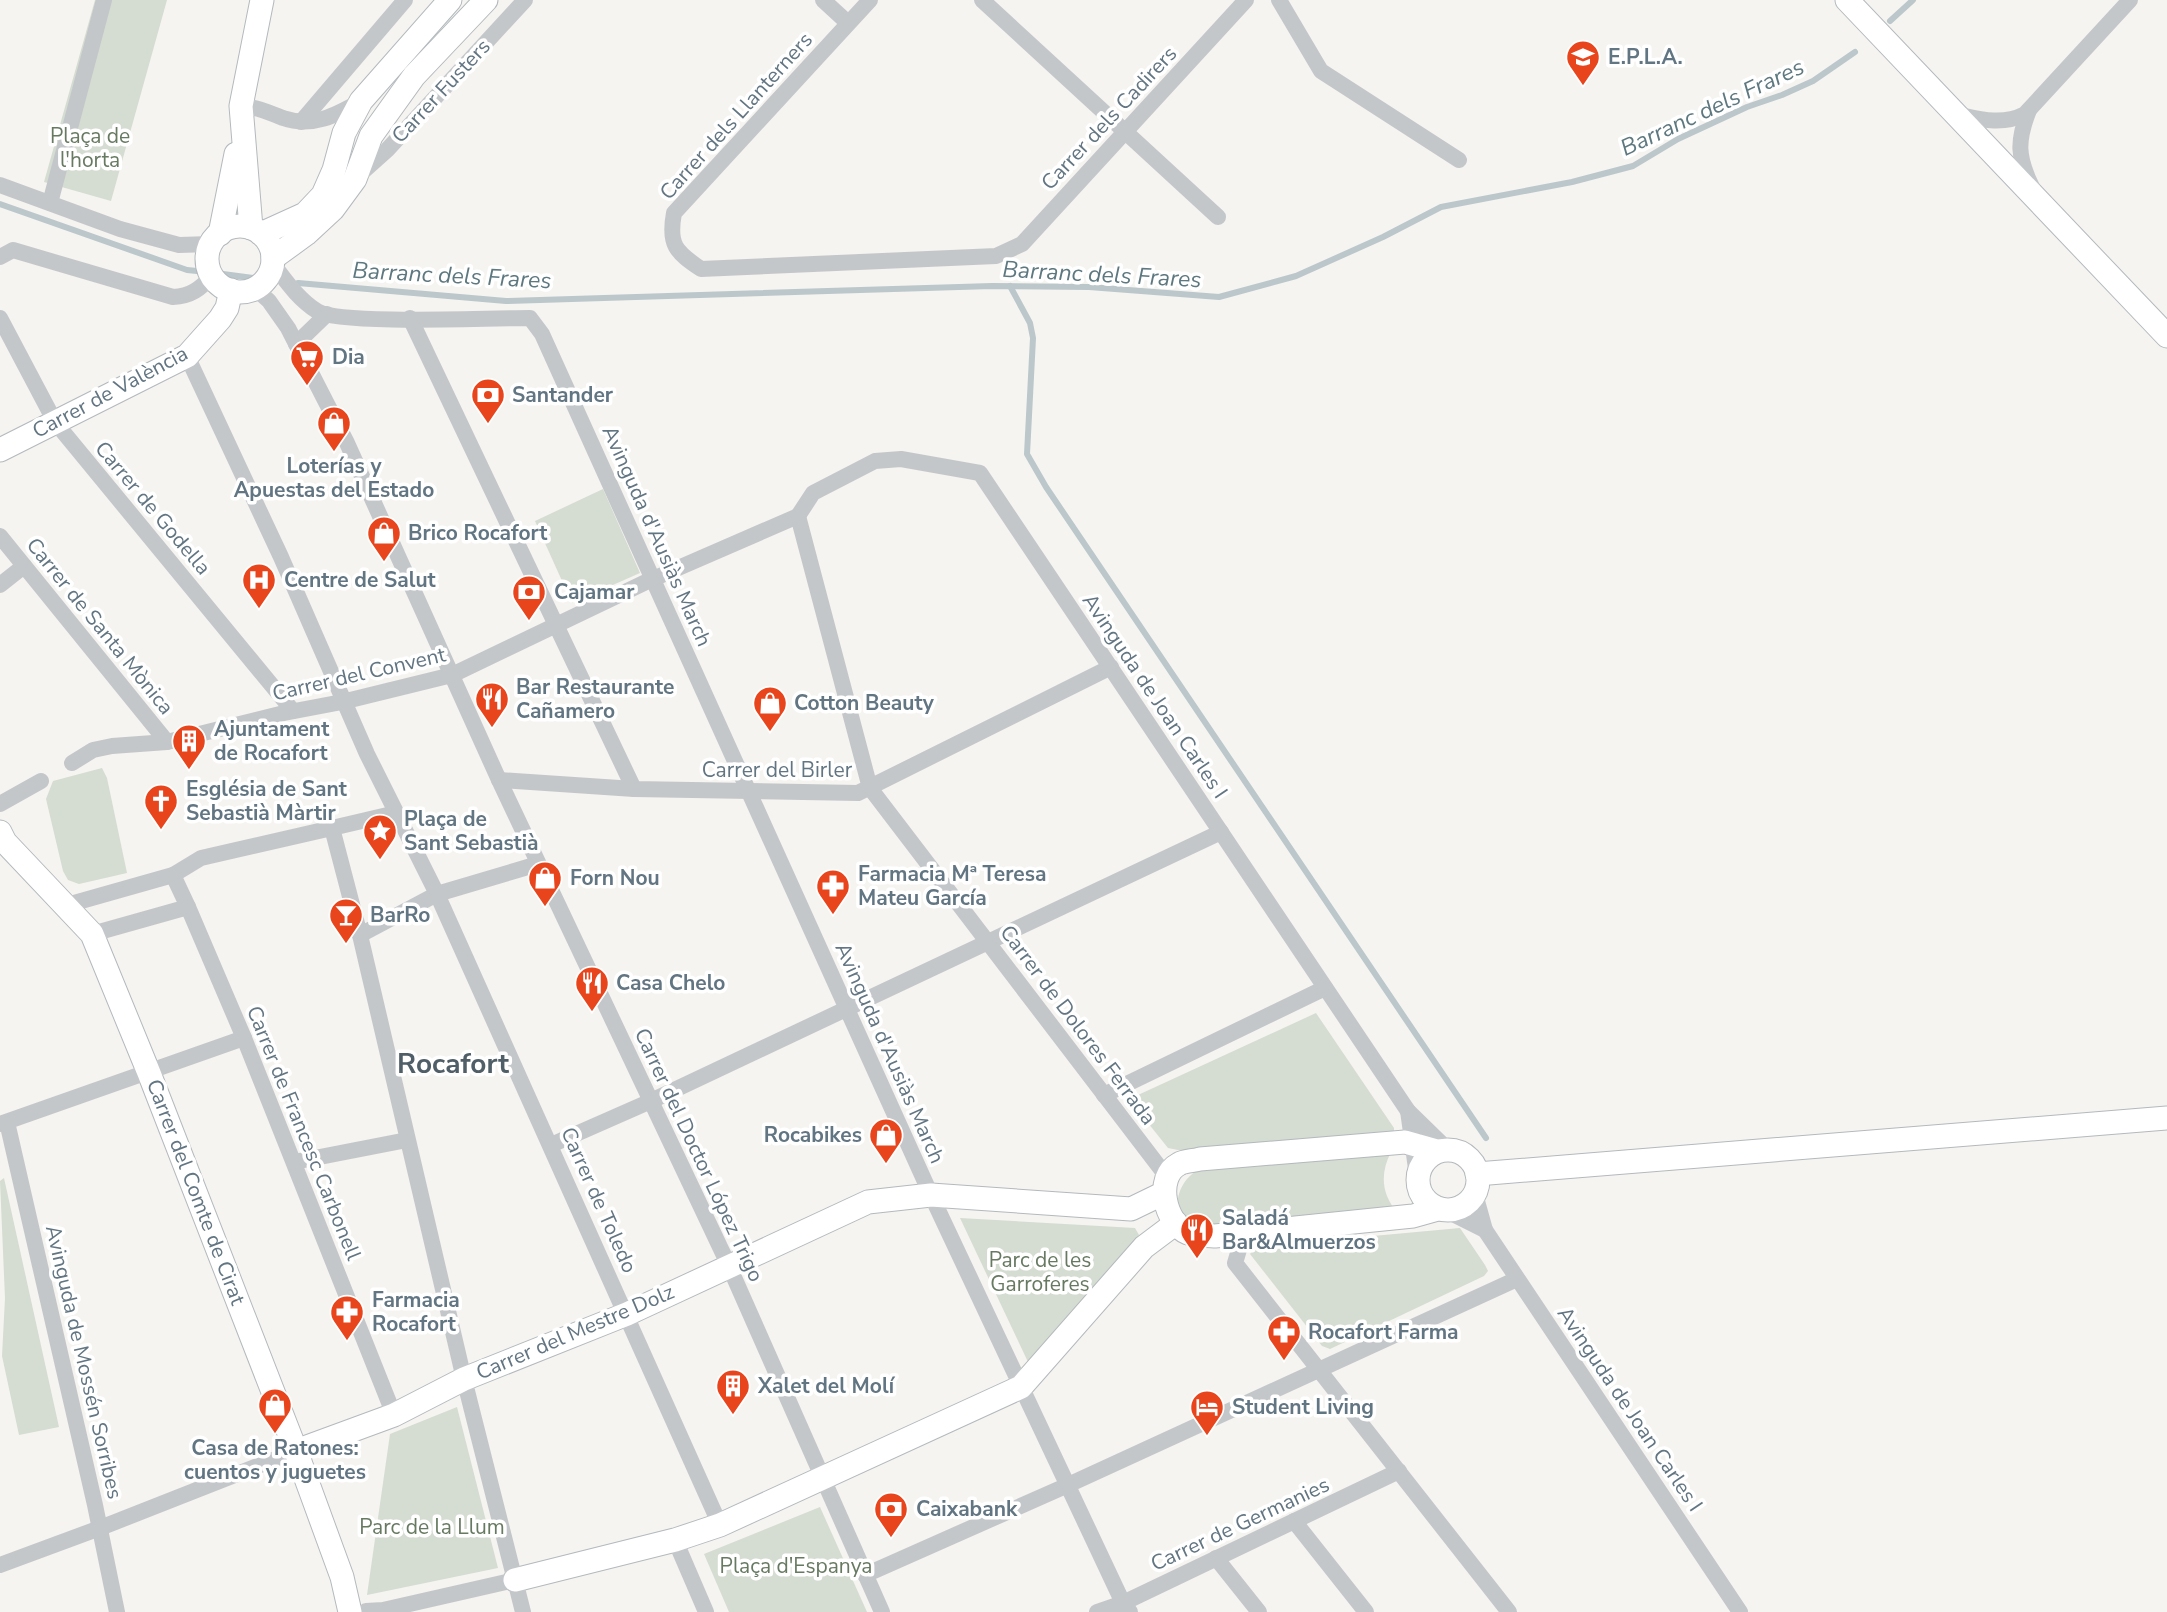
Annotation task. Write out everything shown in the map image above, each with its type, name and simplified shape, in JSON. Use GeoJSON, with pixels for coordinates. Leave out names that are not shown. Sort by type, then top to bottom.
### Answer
{"type":"FeatureCollection","features":[{"type":"Feature","properties":{"kind":"street"},"geometry":{"type":"LineString","coordinates":[[50,203],[104,0]]}},
{"type":"Feature","properties":{"kind":"street"},"geometry":{"type":"LineString","coordinates":[[256,231],[241,130],[241,106],[262,0]]}},
{"type":"Feature","properties":{"kind":"street"},"geometry":{"type":"LineString","coordinates":[[301,122],[405,0]]}},
{"type":"Feature","properties":{"kind":"street"},"geometry":{"type":"LineString","coordinates":[[256,231],[305,214],[323,195],[334,170],[344,133],[361,101],[450,0]]}},
{"type":"Feature","properties":{"kind":"street","name":"Carrer Fusters"},"geometry":{"type":"LineString","coordinates":[[355,179],[371,136],[414,76],[486,0]]}},
{"type":"Feature","properties":{"kind":"street","name":"Carrer Fusters"},"geometry":{"type":"LineString","coordinates":[[273,261],[333,209],[355,179],[395,141],[525,0]]}},
{"type":"Feature","properties":{"kind":"street"},"geometry":{"type":"LineString","coordinates":[[823,0],[848,23]]}},
{"type":"Feature","properties":{"kind":"street","name":"Carrer dels Llanterners"},"geometry":{"type":"LineString","coordinates":[[870,0],[674,213],[670,234],[682,255],[701,269],[996,256]]}},
{"type":"Feature","properties":{"kind":"street"},"geometry":{"type":"LineString","coordinates":[[982,0],[1218,217]]}},
{"type":"Feature","properties":{"kind":"street","name":"Carrer dels Cadirers"},"geometry":{"type":"LineString","coordinates":[[996,256],[1022,244],[1246,0]]}},
{"type":"Feature","properties":{"kind":"street"},"geometry":{"type":"LineString","coordinates":[[1279,0],[1321,71],[1459,160]]}},
{"type":"Feature","properties":{"kind":"street"},"geometry":{"type":"LineString","coordinates":[[1847,0],[2167,336]]}},
{"type":"Feature","properties":{"kind":"street"},"geometry":{"type":"LineString","coordinates":[[1956,114],[1984,121],[2014,120],[2029,110],[2130,0]]}},
{"type":"Feature","properties":{"kind":"street"},"geometry":{"type":"LineString","coordinates":[[241,106],[257,107],[301,122],[325,120],[361,101]]}},
{"type":"Feature","properties":{"kind":"street"},"geometry":{"type":"LineString","coordinates":[[2029,110],[2023,127],[2020,153],[2035,197]]}},
{"type":"Feature","properties":{"kind":"street"},"geometry":{"type":"LineString","coordinates":[[241,130],[208,265],[212,276],[222,287],[237,292],[255,288],[269,275],[273,261]]}},
{"type":"Feature","properties":{"kind":"street"},"geometry":{"type":"LineString","coordinates":[[0,185],[120,229],[179,245],[216,239],[240,226],[256,231],[269,243],[273,261],[295,293],[319,313],[364,319],[410,318],[634,789]]}},
{"type":"Feature","properties":{"kind":"street"},"geometry":{"type":"LineString","coordinates":[[0,257],[13,250],[173,297],[187,296],[212,276]]}},
{"type":"Feature","properties":{"kind":"street","name":"Carrer del Doctor López Trigo"},"geometry":{"type":"LineString","coordinates":[[255,288],[269,301],[296,344],[347,443],[499,780],[729,1266],[823,1479]]}},
{"type":"Feature","properties":{"kind":"street","name":"Carrer de València"},"geometry":{"type":"LineString","coordinates":[[0,450],[187,356],[216,325],[227,308],[231,290]]}},
{"type":"Feature","properties":{"kind":"street"},"geometry":{"type":"LineString","coordinates":[[296,344],[327,314]]}},
{"type":"Feature","properties":{"kind":"street","name":"Carrer de Godella"},"geometry":{"type":"LineString","coordinates":[[0,318],[55,422],[293,711]]}},
{"type":"Feature","properties":{"kind":"street","name":"Avinguda d'Ausiàs March"},"geometry":{"type":"LineString","coordinates":[[410,318],[530,318],[542,334],[931,1195],[1126,1607]]}},
{"type":"Feature","properties":{"kind":"street"},"geometry":{"type":"LineString","coordinates":[[187,356],[281,557],[342,702],[437,894]]}},
{"type":"Feature","properties":{"kind":"street","name":"Avinguda de Joan Carles I"},"geometry":{"type":"LineString","coordinates":[[798,516],[813,493],[875,461],[901,459],[981,473],[1408,1111],[1442,1150]]}},
{"type":"Feature","properties":{"kind":"street","name":"Carrer del Convent"},"geometry":{"type":"LineString","coordinates":[[72,763],[102,748],[167,742],[452,675],[654,579],[798,516]]}},
{"type":"Feature","properties":{"kind":"street","name":"Carrer de Dolores Ferrada"},"geometry":{"type":"LineString","coordinates":[[798,516],[870,788],[1104,1095],[1165,1185]]}},
{"type":"Feature","properties":{"kind":"street","name":"Carrer de Santa Mònica"},"geometry":{"type":"LineString","coordinates":[[0,536],[167,742]]}},
{"type":"Feature","properties":{"kind":"street"},"geometry":{"type":"LineString","coordinates":[[0,585],[24,566]]}},
{"type":"Feature","properties":{"kind":"street","name":"Carrer del Birler"},"geometry":{"type":"LineString","coordinates":[[499,780],[634,789],[858,793],[1111,667]]}},
{"type":"Feature","properties":{"kind":"street"},"geometry":{"type":"LineString","coordinates":[[0,804],[41,781]]}},
{"type":"Feature","properties":{"kind":"street"},"geometry":{"type":"LineString","coordinates":[[67,905],[173,875],[201,859],[396,813]]}},
{"type":"Feature","properties":{"kind":"street"},"geometry":{"type":"LineString","coordinates":[[331,828],[360,935],[464,1379],[523,1612]]}},
{"type":"Feature","properties":{"kind":"street"},"geometry":{"type":"LineString","coordinates":[[551,1145],[651,1101],[1221,832]]}},
{"type":"Feature","properties":{"kind":"street","name":"Carrer del Comte de Cirat"},"geometry":{"type":"LineString","coordinates":[[2,839],[92,934],[296,1451],[342,1577],[350,1612]]}},
{"type":"Feature","properties":{"kind":"street"},"geometry":{"type":"LineString","coordinates":[[360,935],[437,894],[538,864]]}},
{"type":"Feature","properties":{"kind":"street","name":"Carrer de Francesc Carbonell"},"geometry":{"type":"LineString","coordinates":[[173,875],[244,1038],[394,1415]]}},
{"type":"Feature","properties":{"kind":"street","name":"Carrer de Toledo"},"geometry":{"type":"LineString","coordinates":[[437,894],[720,1525]]}},
{"type":"Feature","properties":{"kind":"street"},"geometry":{"type":"LineString","coordinates":[[92,934],[188,907]]}},
{"type":"Feature","properties":{"kind":"street"},"geometry":{"type":"LineString","coordinates":[[1104,1095],[1325,988]]}},
{"type":"Feature","properties":{"kind":"street"},"geometry":{"type":"LineString","coordinates":[[4,1123],[244,1038]]}},
{"type":"Feature","properties":{"kind":"street","name":"Avinguda de Joan Carles I"},"geometry":{"type":"LineString","coordinates":[[1408,1111],[1417,1176]]}},
{"type":"Feature","properties":{"kind":"street"},"geometry":{"type":"LineString","coordinates":[[1476,1184],[2167,1118]]}},
{"type":"Feature","properties":{"kind":"street","name":"Avinguda de Mossén Sorribes"},"geometry":{"type":"LineString","coordinates":[[4,1123],[100,1528],[117,1612]]}},
{"type":"Feature","properties":{"kind":"street"},"geometry":{"type":"LineString","coordinates":[[294,1162],[407,1140]]}},
{"type":"Feature","properties":{"kind":"street"},"geometry":{"type":"LineString","coordinates":[[1165,1185],[1176,1223],[1188,1233],[1215,1236],[1413,1216],[1458,1209],[1467,1204],[1476,1184],[1475,1167],[1469,1158],[1454,1150],[1412,1143]]}},
{"type":"Feature","properties":{"kind":"street","name":"Carrer del Mestre Dolz"},"geometry":{"type":"LineString","coordinates":[[0,1565],[394,1415],[464,1379],[627,1314],[869,1202],[931,1195],[1131,1209],[1165,1185],[1178,1164],[1200,1159],[1412,1143]]}},
{"type":"Feature","properties":{"kind":"street"},"geometry":{"type":"LineString","coordinates":[[1442,1150],[1430,1155],[1421,1166],[1417,1176],[1419,1193],[1426,1202],[1485,1230]]}},
{"type":"Feature","properties":{"kind":"street","name":"Avinguda de Joan Carles I"},"geometry":{"type":"LineString","coordinates":[[1476,1184],[1485,1230],[1740,1612]]}},
{"type":"Feature","properties":{"kind":"street"},"geometry":{"type":"LineString","coordinates":[[366,1611],[383,1610],[515,1580],[675,1540],[720,1525],[1021,1387],[1144,1247],[1176,1223]]}},
{"type":"Feature","properties":{"kind":"street"},"geometry":{"type":"LineString","coordinates":[[1244,1233],[1235,1263],[1509,1612]]}},
{"type":"Feature","properties":{"kind":"street"},"geometry":{"type":"LineString","coordinates":[[865,1575],[1517,1279]]}},
{"type":"Feature","properties":{"kind":"street","name":"Carrer de Germanies"},"geometry":{"type":"LineString","coordinates":[[1097,1612],[1126,1607],[1216,1558],[1399,1471]]}},
{"type":"Feature","properties":{"kind":"street"},"geometry":{"type":"LineString","coordinates":[[823,1479],[882,1612]]}},
{"type":"Feature","properties":{"kind":"street"},"geometry":{"type":"LineString","coordinates":[[1294,1521],[1366,1612]]}},
{"type":"Feature","properties":{"kind":"street"},"geometry":{"type":"LineString","coordinates":[[675,1540],[706,1612]]}},
{"type":"Feature","properties":{"kind":"street"},"geometry":{"type":"LineString","coordinates":[[1216,1558],[1259,1612]]}},
{"type":"Feature","properties":{"kind":"green space","name":"Plaça de l'horta"},"geometry":{"type":"Polygon","coordinates":[[[95,0],[167,0],[111,201],[44,182],[95,0]]]}},
{"type":"Feature","properties":{"kind":"green space"},"geometry":{"type":"Polygon","coordinates":[[[603,489],[640,573],[572,603],[535,521],[603,489]]]}},
{"type":"Feature","properties":{"kind":"green space"},"geometry":{"type":"Polygon","coordinates":[[[102,768],[107,778],[127,873],[79,884],[68,880],[63,871],[46,799],[53,781],[102,768]]]}},
{"type":"Feature","properties":{"kind":"green space"},"geometry":{"type":"Polygon","coordinates":[[[1316,1013],[1394,1128],[1394,1133],[1183,1151],[1168,1148],[1136,1108],[1138,1095],[1316,1013]]]}},
{"type":"Feature","properties":{"kind":"green space"},"geometry":{"type":"Polygon","coordinates":[[[1391,1152],[1385,1168],[1384,1184],[1388,1199],[1398,1213],[1210,1229],[1188,1223],[1179,1209],[1182,1187],[1198,1170],[1391,1152]]]}},
{"type":"Feature","properties":{"kind":"green space"},"geometry":{"type":"Polygon","coordinates":[[[4,1178],[59,1427],[19,1435],[2,1356],[5,1298],[0,1181],[4,1178]]]}},
{"type":"Feature","properties":{"kind":"green space","name":"Parc de les Garroferes"},"geometry":{"type":"Polygon","coordinates":[[[960,1218],[1135,1228],[1139,1235],[1033,1361],[1028,1362],[960,1218]]]}},
{"type":"Feature","properties":{"kind":"green space"},"geometry":{"type":"Polygon","coordinates":[[[1460,1228],[1488,1271],[1484,1276],[1330,1349],[1322,1346],[1250,1254],[1255,1247],[1460,1228]]]}},
{"type":"Feature","properties":{"kind":"green space","name":"Parc de la Llum"},"geometry":{"type":"Polygon","coordinates":[[[457,1407],[498,1568],[367,1595],[390,1434],[457,1407]]]}},
{"type":"Feature","properties":{"kind":"green space","name":"Plaça d'Espanya"},"geometry":{"type":"Polygon","coordinates":[[[820,1507],[867,1612],[729,1612],[704,1554],[820,1507]]]}},
{"type":"Feature","properties":{"kind":"waterway","name":"Barranc dels Frares"},"geometry":{"type":"LineString","coordinates":[[1890,21],[1913,0]]}},
{"type":"Feature","properties":{"kind":"waterway","name":"Barranc dels Frares"},"geometry":{"type":"LineString","coordinates":[[298,283],[506,301],[992,286],[1089,287],[1219,297],[1296,276],[1383,237],[1441,207],[1572,182],[1633,166],[1678,139],[1747,107],[1813,81],[1855,52]]}},
{"type":"Feature","properties":{"kind":"waterway","name":"Barranc dels Frares"},"geometry":{"type":"LineString","coordinates":[[0,204],[187,270],[197,271]]}},
{"type":"Feature","properties":{"kind":"waterway","name":"Barranc dels Frares"},"geometry":{"type":"LineString","coordinates":[[223,274],[253,278]]}},
{"type":"Feature","properties":{"kind":"waterway"},"geometry":{"type":"LineString","coordinates":[[1010,286],[1030,323],[1033,338],[1027,454],[1046,487],[1486,1138]]}},
{"type":"Feature","properties":{"kind":"place","name":"E.P.L.A."},"geometry":{"type":"Point","coordinates":[1583,87]}},
{"type":"Feature","properties":{"kind":"place","name":"Dia"},"geometry":{"type":"Point","coordinates":[307,387]}},
{"type":"Feature","properties":{"kind":"place","name":"Santander"},"geometry":{"type":"Point","coordinates":[488,425]}},
{"type":"Feature","properties":{"kind":"place","name":"Loterías y Apuestas del Estado"},"geometry":{"type":"Point","coordinates":[334,453]}},
{"type":"Feature","properties":{"kind":"place","name":"Brico Rocafort"},"geometry":{"type":"Point","coordinates":[384,563]}},
{"type":"Feature","properties":{"kind":"place","name":"Centre de Salut"},"geometry":{"type":"Point","coordinates":[259,610]}},
{"type":"Feature","properties":{"kind":"place","name":"Cajamar"},"geometry":{"type":"Point","coordinates":[529,622]}},
{"type":"Feature","properties":{"kind":"place","name":"Bar Restaurante Cañamero"},"geometry":{"type":"Point","coordinates":[492,729]}},
{"type":"Feature","properties":{"kind":"place","name":"Cotton Beauty"},"geometry":{"type":"Point","coordinates":[770,733]}},
{"type":"Feature","properties":{"kind":"place","name":"Ajuntament de Rocafort"},"geometry":{"type":"Point","coordinates":[189,771]}},
{"type":"Feature","properties":{"kind":"place","name":"Església de Sant Sebastià Màrtir"},"geometry":{"type":"Point","coordinates":[161,831]}},
{"type":"Feature","properties":{"kind":"place","name":"Plaça de Sant Sebastià"},"geometry":{"type":"Point","coordinates":[380,861]}},
{"type":"Feature","properties":{"kind":"place","name":"Forn Nou"},"geometry":{"type":"Point","coordinates":[545,908]}},
{"type":"Feature","properties":{"kind":"place","name":"Farmacia Mª Teresa Mateu García"},"geometry":{"type":"Point","coordinates":[833,916]}},
{"type":"Feature","properties":{"kind":"place","name":"BarRo"},"geometry":{"type":"Point","coordinates":[346,945]}},
{"type":"Feature","properties":{"kind":"place","name":"Casa Chelo"},"geometry":{"type":"Point","coordinates":[592,1013]}},
{"type":"Feature","properties":{"kind":"place","name":"Rocabikes"},"geometry":{"type":"Point","coordinates":[886,1165]}},
{"type":"Feature","properties":{"kind":"place","name":"Saladá Bar&Almuerzos"},"geometry":{"type":"Point","coordinates":[1197,1260]}},
{"type":"Feature","properties":{"kind":"place","name":"Farmacia Rocafort"},"geometry":{"type":"Point","coordinates":[347,1342]}},
{"type":"Feature","properties":{"kind":"place","name":"Rocafort Farma"},"geometry":{"type":"Point","coordinates":[1284,1362]}},
{"type":"Feature","properties":{"kind":"place","name":"Xalet del Molí"},"geometry":{"type":"Point","coordinates":[733,1416]}},
{"type":"Feature","properties":{"kind":"place","name":"Casa de Ratones: cuentos y juguetes"},"geometry":{"type":"Point","coordinates":[275,1435]}},
{"type":"Feature","properties":{"kind":"place","name":"Student Living"},"geometry":{"type":"Point","coordinates":[1207,1437]}},
{"type":"Feature","properties":{"kind":"place","name":"Caixabank"},"geometry":{"type":"Point","coordinates":[891,1539]}},
{"type":"Feature","properties":{"kind":"district","name":"Rocafort"},"geometry":{"type":"Point","coordinates":[453,1063]}}]}
